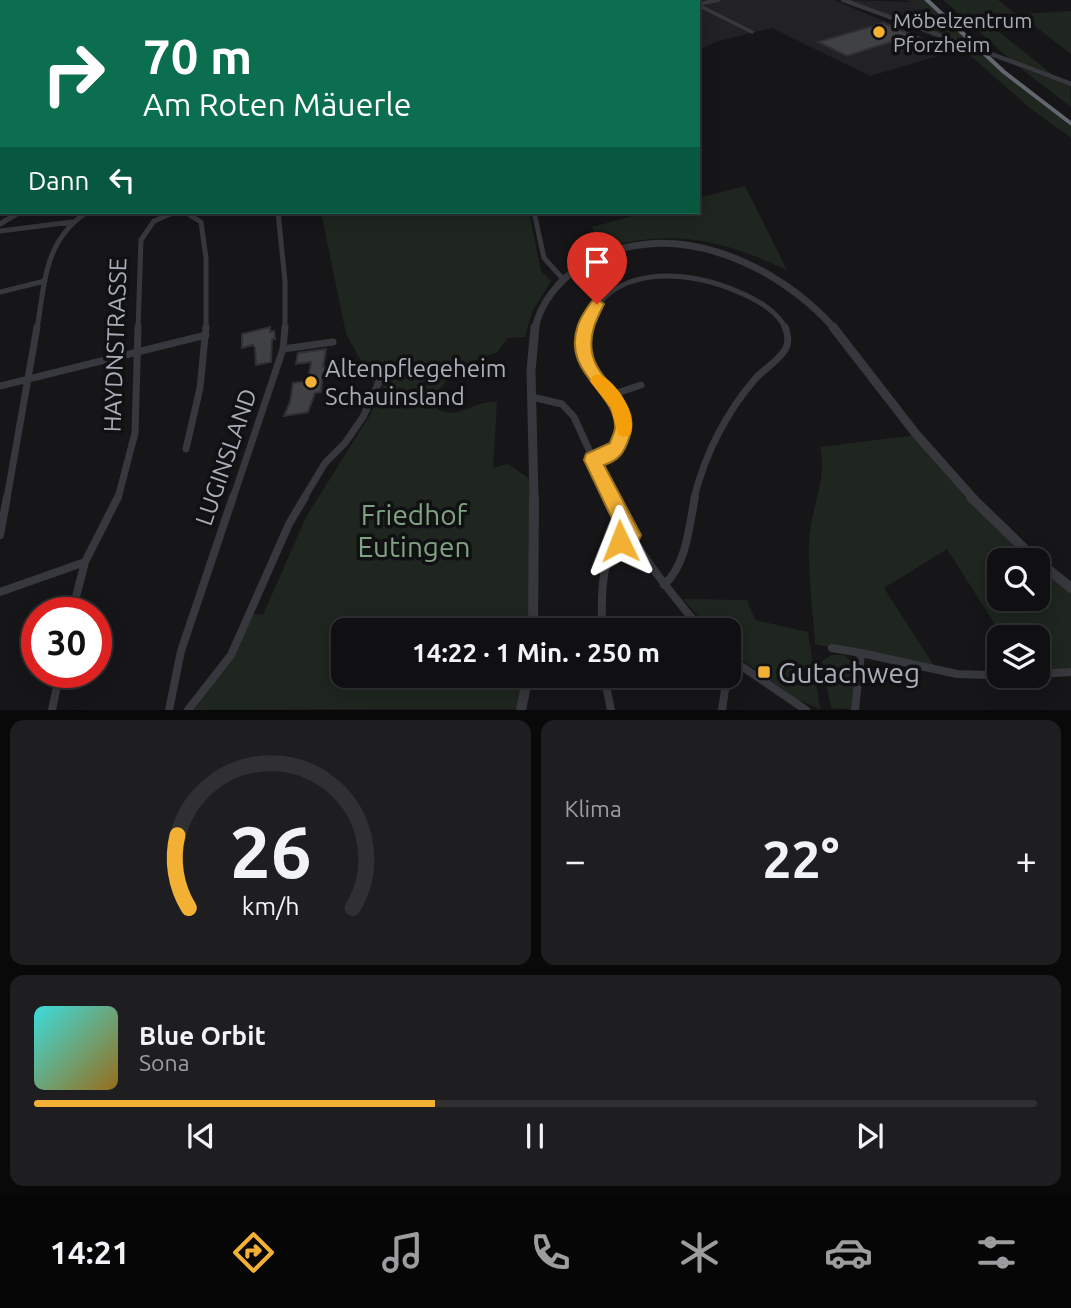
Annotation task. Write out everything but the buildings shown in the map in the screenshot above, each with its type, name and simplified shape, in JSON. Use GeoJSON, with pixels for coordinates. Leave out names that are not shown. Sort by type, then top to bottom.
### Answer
{"type":"FeatureCollection","features":[{"type":"Feature","properties":{"kind":"highway"},"geometry":{"type":"LineString","coordinates":[[930,0],[1004,72],[1071,123]]}},
{"type":"Feature","properties":{"kind":"street"},"geometry":{"type":"LineString","coordinates":[[700,5],[719,0]]}},
{"type":"Feature","properties":{"kind":"street"},"geometry":{"type":"LineString","coordinates":[[843,0],[1071,84]]}},
{"type":"Feature","properties":{"kind":"street"},"geometry":{"type":"LineString","coordinates":[[700,6],[752,32]]}},
{"type":"Feature","properties":{"kind":"street"},"geometry":{"type":"LineString","coordinates":[[0,224],[17,214]]}},
{"type":"Feature","properties":{"kind":"street"},"geometry":{"type":"LineString","coordinates":[[0,535],[29,379],[48,255],[72,222],[84,214]]}},
{"type":"Feature","properties":{"kind":"street","name":"HAYDNSTRASSE"},"geometry":{"type":"LineString","coordinates":[[76,597],[85,562],[118,498],[135,433],[141,240],[151,222],[160,214]]}},
{"type":"Feature","properties":{"kind":"street"},"geometry":{"type":"LineString","coordinates":[[186,449],[200,388],[206,335],[206,258],[203,231],[201,222],[189,214]]}},
{"type":"Feature","properties":{"kind":"street","name":"LUGINSLAND"},"geometry":{"type":"LineString","coordinates":[[169,709],[181,651],[283,349],[287,315],[287,277],[278,214]]}},
{"type":"Feature","properties":{"kind":"street"},"geometry":{"type":"LineString","coordinates":[[534,214],[541,256],[551,271],[564,280]]}},
{"type":"Feature","properties":{"kind":"street"},"geometry":{"type":"LineString","coordinates":[[0,231],[72,222]]}},
{"type":"Feature","properties":{"kind":"street"},"geometry":{"type":"LineString","coordinates":[[533,618],[531,365],[537,320],[551,292],[590,261],[605,254],[652,245],[705,249],[739,258],[770,272],[817,309],[973,501],[1023,548]]}},
{"type":"Feature","properties":{"kind":"street"},"geometry":{"type":"LineString","coordinates":[[593,460],[605,457],[617,448],[622,439],[623,417],[620,406],[591,372],[584,351],[585,326],[597,304],[626,283],[668,275],[694,277],[721,284],[752,298],[768,309],[788,331],[786,348],[755,379],[723,425],[707,459],[695,495],[683,554],[675,575],[664,585]]}},
{"type":"Feature","properties":{"kind":"street"},"geometry":{"type":"LineString","coordinates":[[0,292],[45,281]]}},
{"type":"Feature","properties":{"kind":"street"},"geometry":{"type":"LineString","coordinates":[[0,386],[206,335]]}},
{"type":"Feature","properties":{"kind":"street"},"geometry":{"type":"LineString","coordinates":[[283,349],[332,342]]}},
{"type":"Feature","properties":{"kind":"street"},"geometry":{"type":"LineString","coordinates":[[188,709],[231,655],[289,524],[325,463],[345,443],[363,417],[380,380]]}},
{"type":"Feature","properties":{"kind":"street"},"geometry":{"type":"LineString","coordinates":[[611,395],[641,385]]}},
{"type":"Feature","properties":{"kind":"street"},"geometry":{"type":"LineString","coordinates":[[532,397],[554,400],[569,410],[579,425],[608,494],[631,535],[664,585],[692,618]]}},
{"type":"Feature","properties":{"kind":"street"},"geometry":{"type":"LineString","coordinates":[[603,618],[608,559],[613,548],[631,535]]}},
{"type":"Feature","properties":{"kind":"street"},"geometry":{"type":"LineString","coordinates":[[0,592],[85,562]]}},
{"type":"Feature","properties":{"kind":"street"},"geometry":{"type":"LineString","coordinates":[[1050,571],[1071,588]]}},
{"type":"Feature","properties":{"kind":"street"},"geometry":{"type":"LineString","coordinates":[[832,648],[938,671],[987,676]]}},
{"type":"Feature","properties":{"kind":"street"},"geometry":{"type":"LineString","coordinates":[[855,709],[861,653]]}},
{"type":"Feature","properties":{"kind":"street"},"geometry":{"type":"LineString","coordinates":[[741,669],[806,709]]}},
{"type":"Feature","properties":{"kind":"street"},"geometry":{"type":"LineString","coordinates":[[1050,673],[1071,672]]}},
{"type":"Feature","properties":{"kind":"street"},"geometry":{"type":"LineString","coordinates":[[52,709],[57,688]]}},
{"type":"Feature","properties":{"kind":"street"},"geometry":{"type":"LineString","coordinates":[[521,709],[525,688]]}},
{"type":"Feature","properties":{"kind":"street"},"geometry":{"type":"LineString","coordinates":[[607,688],[611,709]]}},
{"type":"Feature","properties":{"kind":"street"},"geometry":{"type":"LineString","coordinates":[[722,709],[725,688]]}},
{"type":"Feature","properties":{"kind":"shaded area"},"geometry":{"type":"Polygon","coordinates":[[[702,0],[834,0],[955,51],[870,76],[772,28],[718,41],[700,50],[700,5],[708,3],[702,0]]]}},
{"type":"Feature","properties":{"kind":"shaded area"},"geometry":{"type":"Polygon","coordinates":[[[846,0],[915,2],[924,9],[912,10],[915,13],[928,15],[947,34],[846,0]]]}},
{"type":"Feature","properties":{"kind":"green space"},"geometry":{"type":"Polygon","coordinates":[[[905,0],[924,0],[973,46],[902,20],[908,19],[945,33],[928,15],[915,14],[911,10],[924,10],[917,3],[905,0]]]}},
{"type":"Feature","properties":{"kind":"green space"},"geometry":{"type":"Polygon","coordinates":[[[943,0],[998,0],[1016,14],[982,18],[1053,75],[1071,83],[1011,60],[943,0]]]}},
{"type":"Feature","properties":{"kind":"green space"},"geometry":{"type":"Polygon","coordinates":[[[1071,11],[1071,54],[1019,14],[1071,11]]]}},
{"type":"Feature","properties":{"kind":"green space"},"geometry":{"type":"Polygon","coordinates":[[[914,28],[979,52],[1071,127],[1071,138],[1030,108],[965,51],[914,28]]]}},
{"type":"Feature","properties":{"kind":"green space"},"geometry":{"type":"Polygon","coordinates":[[[1019,67],[1070,86],[1071,107],[1019,67]]]}},
{"type":"Feature","properties":{"kind":"green space"},"geometry":{"type":"Polygon","coordinates":[[[745,186],[787,270],[740,251],[697,240],[653,239],[602,248],[592,227],[640,214],[700,214],[700,197],[745,186]]]}},
{"type":"Feature","properties":{"kind":"green space","name":"Friedhof Eutingen"},"geometry":{"type":"Polygon","coordinates":[[[321,214],[529,214],[541,271],[551,281],[532,312],[525,337],[508,338],[497,352],[458,367],[429,403],[441,411],[451,413],[497,402],[493,468],[508,464],[534,482],[533,618],[331,618],[331,688],[525,688],[521,709],[188,710],[223,668],[250,613],[263,615],[306,517],[370,415],[383,387],[374,384],[346,334],[321,214]]]}},
{"type":"Feature","properties":{"kind":"green space"},"geometry":{"type":"Polygon","coordinates":[[[916,435],[1024,548],[987,548],[987,611],[1050,611],[1050,571],[1071,588],[1071,672],[1050,673],[1050,625],[995,625],[947,549],[884,588],[938,672],[815,644],[809,545],[822,472],[820,447],[916,435]]]}},
{"type":"Feature","properties":{"kind":"green space"},"geometry":{"type":"Polygon","coordinates":[[[683,599],[747,600],[755,620],[808,632],[820,709],[796,699],[741,659],[741,618],[700,618],[683,599]]]}},
{"type":"Feature","properties":{"kind":"green space"},"geometry":{"type":"Polygon","coordinates":[[[832,655],[844,655],[856,665],[851,709],[831,708],[822,661],[832,655]]]}},
{"type":"Feature","properties":{"kind":"slow traffic"},"geometry":{"type":"LineString","coordinates":[[598,381],[620,406],[624,430]]}},
{"type":"Feature","properties":{"kind":"place","name":"Möbelzentrum Pforzheim"},"geometry":{"type":"Point","coordinates":[879,32]}},
{"type":"Feature","properties":{"kind":"place","name":"Altenpflegeheim Schauinsland"},"geometry":{"type":"Point","coordinates":[311,382]}},
{"type":"Feature","properties":{"kind":"place","name":"Gutachweg"},"geometry":{"type":"Point","coordinates":[764,672]}},
{"type":"Feature","properties":{"kind":"route"},"geometry":{"type":"LineString","coordinates":[[597,304],[585,326],[584,351],[591,372],[620,406],[624,428],[617,448],[605,457],[593,460],[631,535],[620,541]]}}]}
